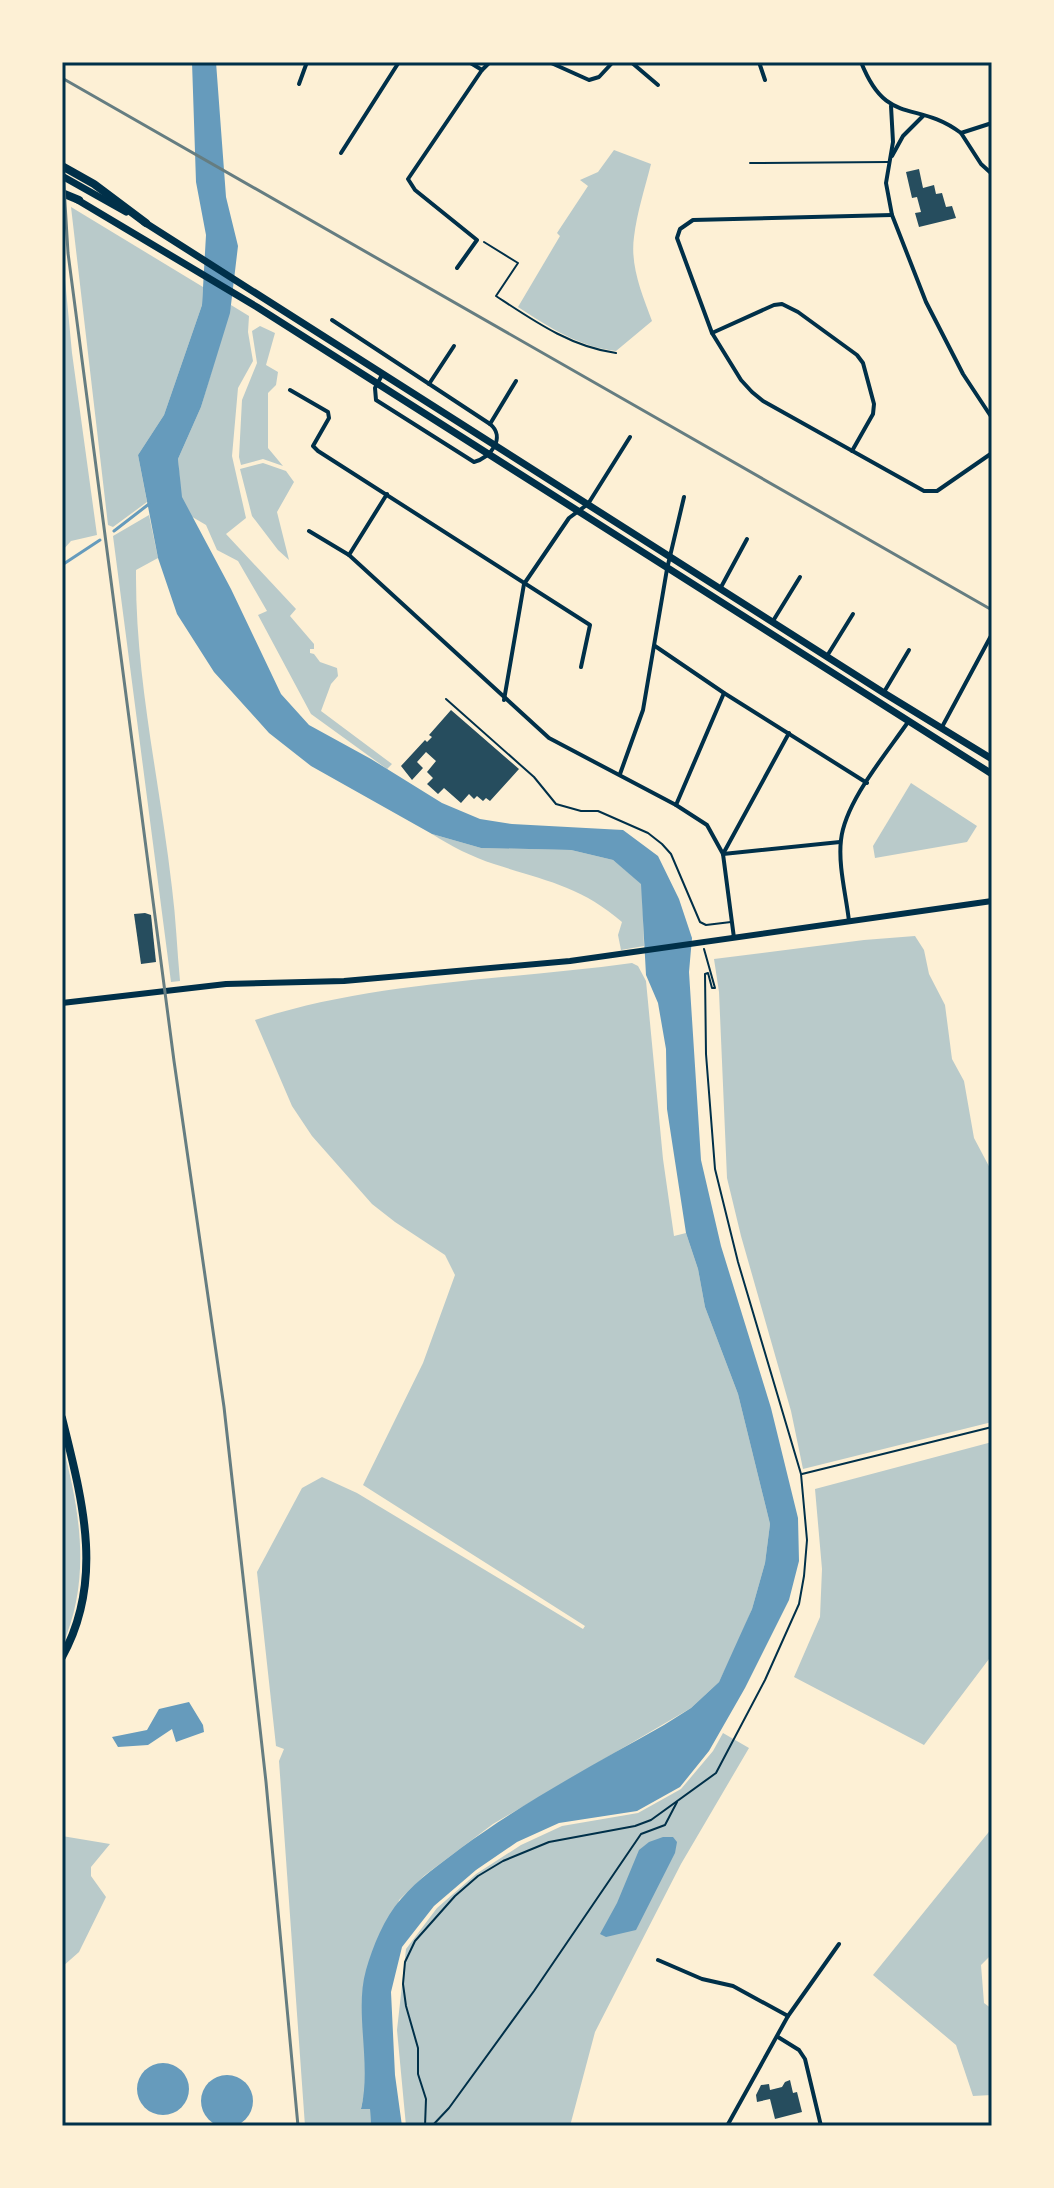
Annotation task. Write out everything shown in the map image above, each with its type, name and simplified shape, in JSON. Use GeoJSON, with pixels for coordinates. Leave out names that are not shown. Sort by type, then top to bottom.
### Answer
{"type":"FeatureCollection","features":[{"type":"Feature","properties":{"kind":"highway"},"geometry":{"type":"LineString","coordinates":[[62,166],[262,298],[992,759]]}},
{"type":"Feature","properties":{"kind":"highway"},"geometry":{"type":"LineString","coordinates":[[62,176],[78,179]]}},
{"type":"Feature","properties":{"kind":"highway"},"geometry":{"type":"LineString","coordinates":[[69,195],[172,253],[992,774]]}},
{"type":"Feature","properties":{"kind":"highway"},"geometry":{"type":"LineString","coordinates":[[62,1418],[82,1505],[88,1552],[82,1604],[62,1657]]}},
{"type":"Feature","properties":{"kind":"main road"},"geometry":{"type":"LineString","coordinates":[[62,1003],[226,984],[344,981],[701,946],[734,938],[992,901]]}},
{"type":"Feature","properties":{"kind":"street"},"geometry":{"type":"LineString","coordinates":[[299,84],[307,62]]}},
{"type":"Feature","properties":{"kind":"street"},"geometry":{"type":"LineString","coordinates":[[341,153],[399,62]]}},
{"type":"Feature","properties":{"kind":"street"},"geometry":{"type":"LineString","coordinates":[[469,62],[482,70]]}},
{"type":"Feature","properties":{"kind":"street"},"geometry":{"type":"LineString","coordinates":[[457,268],[477,240],[415,190],[408,179],[490,62]]}},
{"type":"Feature","properties":{"kind":"street"},"geometry":{"type":"LineString","coordinates":[[549,62],[589,80],[599,77],[613,62]]}},
{"type":"Feature","properties":{"kind":"street"},"geometry":{"type":"LineString","coordinates":[[631,62],[658,85]]}},
{"type":"Feature","properties":{"kind":"street"},"geometry":{"type":"LineString","coordinates":[[759,62],[765,80]]}},
{"type":"Feature","properties":{"kind":"street"},"geometry":{"type":"LineString","coordinates":[[861,62],[880,98],[891,106],[949,124],[961,133],[981,164],[992,174]]}},
{"type":"Feature","properties":{"kind":"street"},"geometry":{"type":"LineString","coordinates":[[891,106],[893,130],[886,183],[892,215],[926,302],[963,374],[992,418]]}},
{"type":"Feature","properties":{"kind":"street"},"geometry":{"type":"LineString","coordinates":[[889,162],[903,136],[923,115]]}},
{"type":"Feature","properties":{"kind":"street"},"geometry":{"type":"LineString","coordinates":[[961,133],[992,123]]}},
{"type":"Feature","properties":{"kind":"street"},"geometry":{"type":"LineString","coordinates":[[892,215],[693,220],[680,229],[677,238],[712,333],[752,392],[924,491],[937,491],[992,453]]}},
{"type":"Feature","properties":{"kind":"street"},"geometry":{"type":"LineString","coordinates":[[712,333],[782,304],[857,355],[867,371],[874,404],[873,414],[852,451]]}},
{"type":"Feature","properties":{"kind":"street"},"geometry":{"type":"LineString","coordinates":[[332,320],[496,429],[496,444],[490,454],[474,462],[376,400],[377,383],[384,373]]}},
{"type":"Feature","properties":{"kind":"street"},"geometry":{"type":"LineString","coordinates":[[429,384],[454,346]]}},
{"type":"Feature","properties":{"kind":"street"},"geometry":{"type":"LineString","coordinates":[[490,424],[516,381]]}},
{"type":"Feature","properties":{"kind":"street"},"geometry":{"type":"LineString","coordinates":[[290,390],[328,412],[329,418],[313,446],[590,625],[581,667]]}},
{"type":"Feature","properties":{"kind":"street"},"geometry":{"type":"LineString","coordinates":[[504,700],[524,584],[569,518],[588,504],[630,437]]}},
{"type":"Feature","properties":{"kind":"street"},"geometry":{"type":"LineString","coordinates":[[349,555],[387,494]]}},
{"type":"Feature","properties":{"kind":"street"},"geometry":{"type":"LineString","coordinates":[[620,775],[643,710],[667,569],[684,497]]}},
{"type":"Feature","properties":{"kind":"street"},"geometry":{"type":"LineString","coordinates":[[309,531],[349,555],[549,738],[676,805],[707,825],[723,854],[734,938]]}},
{"type":"Feature","properties":{"kind":"street"},"geometry":{"type":"LineString","coordinates":[[720,589],[747,539]]}},
{"type":"Feature","properties":{"kind":"street"},"geometry":{"type":"LineString","coordinates":[[773,621],[800,577]]}},
{"type":"Feature","properties":{"kind":"street"},"geometry":{"type":"LineString","coordinates":[[827,656],[853,614]]}},
{"type":"Feature","properties":{"kind":"street"},"geometry":{"type":"LineString","coordinates":[[941,728],[992,634]]}},
{"type":"Feature","properties":{"kind":"street"},"geometry":{"type":"LineString","coordinates":[[655,646],[867,783]]}},
{"type":"Feature","properties":{"kind":"street"},"geometry":{"type":"LineString","coordinates":[[884,693],[909,650]]}},
{"type":"Feature","properties":{"kind":"street"},"geometry":{"type":"LineString","coordinates":[[676,805],[724,693]]}},
{"type":"Feature","properties":{"kind":"street"},"geometry":{"type":"LineString","coordinates":[[849,922],[840,842],[845,821],[908,722]]}},
{"type":"Feature","properties":{"kind":"street"},"geometry":{"type":"LineString","coordinates":[[723,854],[789,733]]}},
{"type":"Feature","properties":{"kind":"street"},"geometry":{"type":"LineString","coordinates":[[723,854],[840,842]]}},
{"type":"Feature","properties":{"kind":"street"},"geometry":{"type":"LineString","coordinates":[[727,2126],[788,2016],[839,1944]]}},
{"type":"Feature","properties":{"kind":"street"},"geometry":{"type":"LineString","coordinates":[[658,1960],[702,1979],[733,1986],[788,2016]]}},
{"type":"Feature","properties":{"kind":"street"},"geometry":{"type":"LineString","coordinates":[[778,2037],[799,2050],[805,2059],[821,2126]]}},
{"type":"Feature","properties":{"kind":"lane"},"geometry":{"type":"LineString","coordinates":[[750,163],[889,162]]}},
{"type":"Feature","properties":{"kind":"lane"},"geometry":{"type":"LineString","coordinates":[[446,699],[534,777],[556,804],[581,811],[598,811],[648,833],[662,844],[671,854],[702,924],[732,922]]}},
{"type":"Feature","properties":{"kind":"path"},"geometry":{"type":"LineString","coordinates":[[477,240],[518,263],[496,296],[558,335],[596,351],[616,353]]}},
{"type":"Feature","properties":{"kind":"path"},"geometry":{"type":"LineString","coordinates":[[425,2126],[426,2099],[418,2074],[418,2048],[403,1984],[405,1962],[415,1941],[455,1896],[478,1876],[503,1861],[549,1842],[635,1826],[651,1820],[716,1773],[765,1680],[799,1604],[807,1540],[801,1474],[738,1262],[715,1169],[706,1054],[705,974],[708,973],[712,988],[715,988],[701,946]]}},
{"type":"Feature","properties":{"kind":"path"},"geometry":{"type":"LineString","coordinates":[[801,1474],[992,1427]]}},
{"type":"Feature","properties":{"kind":"path"},"geometry":{"type":"LineString","coordinates":[[432,2126],[449,2108],[534,1991],[641,1834],[665,1825],[678,1801]]}},
{"type":"Feature","properties":{"kind":"shaded area"},"geometry":{"type":"Polygon","coordinates":[[[614,150],[651,164],[633,248],[638,280],[652,321],[616,351],[577,341],[518,307],[560,236],[557,233],[588,186],[580,180],[598,172],[614,150]]]}},
{"type":"Feature","properties":{"kind":"shaded area"},"geometry":{"type":"Polygon","coordinates":[[[71,207],[203,287],[202,305],[164,415],[138,455],[147,502],[113,527],[108,525],[71,207]]]}},
{"type":"Feature","properties":{"kind":"shaded area"},"geometry":{"type":"Polygon","coordinates":[[[62,247],[72,353],[97,535],[71,541],[62,551],[62,247]]]}},
{"type":"Feature","properties":{"kind":"shaded area"},"geometry":{"type":"Polygon","coordinates":[[[231,305],[249,316],[248,332],[253,361],[238,388],[232,456],[246,518],[226,534],[296,609],[290,616],[314,644],[310,653],[320,662],[337,668],[338,676],[331,684],[321,711],[392,764],[387,769],[311,714],[258,615],[267,611],[238,561],[217,550],[206,525],[189,515],[181,497],[178,459],[201,407],[231,305]]]}},
{"type":"Feature","properties":{"kind":"shaded area"},"geometry":{"type":"Polygon","coordinates":[[[260,326],[275,333],[266,365],[278,372],[276,385],[268,393],[268,448],[283,466],[263,459],[241,465],[239,457],[242,400],[257,363],[252,331],[260,326]]]}},
{"type":"Feature","properties":{"kind":"shaded area"},"geometry":{"type":"Polygon","coordinates":[[[263,463],[286,471],[294,482],[277,512],[289,560],[252,516],[240,469],[263,463]]]}},
{"type":"Feature","properties":{"kind":"shaded area"},"geometry":{"type":"Polygon","coordinates":[[[149,515],[158,558],[136,570],[137,610],[144,690],[175,911],[180,981],[171,982],[113,536],[149,515]]]}},
{"type":"Feature","properties":{"kind":"shaded area"},"geometry":{"type":"Polygon","coordinates":[[[911,783],[977,826],[967,842],[875,858],[873,846],[911,783]]]}},
{"type":"Feature","properties":{"kind":"shaded area"},"geometry":{"type":"Polygon","coordinates":[[[432,834],[481,848],[571,850],[613,860],[642,884],[644,946],[621,950],[618,935],[622,922],[592,900],[561,886],[478,858],[432,834]]]}},
{"type":"Feature","properties":{"kind":"shaded area"},"geometry":{"type":"Polygon","coordinates":[[[915,936],[924,950],[929,974],[945,1005],[952,1059],[964,1081],[974,1138],[992,1172],[992,1422],[803,1469],[791,1411],[727,1178],[719,992],[714,959],[915,936]]]}},
{"type":"Feature","properties":{"kind":"shaded area"},"geometry":{"type":"Polygon","coordinates":[[[632,963],[638,966],[646,981],[663,1159],[674,1236],[686,1233],[698,1269],[705,1307],[738,1394],[770,1524],[765,1563],[752,1609],[719,1682],[691,1708],[493,1824],[425,1875],[399,1900],[361,2108],[370,2109],[371,2126],[305,2126],[279,1761],[284,1749],[276,1746],[257,1572],[302,1488],[322,1477],[357,1493],[583,1629],[585,1626],[363,1485],[423,1363],[455,1275],[445,1255],[372,1204],[312,1136],[292,1106],[255,1020],[300,1007],[394,989],[632,963]]]}},
{"type":"Feature","properties":{"kind":"shaded area"},"geometry":{"type":"Polygon","coordinates":[[[992,1442],[992,1655],[924,1745],[794,1677],[820,1617],[822,1569],[815,1489],[992,1442]]]}},
{"type":"Feature","properties":{"kind":"shaded area"},"geometry":{"type":"Polygon","coordinates":[[[62,1443],[78,1519],[80,1570],[77,1596],[62,1646],[62,1443]]]}},
{"type":"Feature","properties":{"kind":"shaded area"},"geometry":{"type":"Polygon","coordinates":[[[723,1733],[749,1748],[681,1864],[595,2032],[570,2126],[406,2126],[397,2030],[406,1949],[437,1908],[476,1874],[521,1845],[562,1826],[638,1813],[681,1789],[713,1751],[723,1733]]]}},
{"type":"Feature","properties":{"kind":"shaded area"},"geometry":{"type":"Polygon","coordinates":[[[992,1828],[992,1954],[981,1965],[984,2003],[992,2009],[992,2095],[973,2096],[956,2045],[873,1975],[992,1828]]]}},
{"type":"Feature","properties":{"kind":"shaded area"},"geometry":{"type":"Polygon","coordinates":[[[62,1836],[110,1844],[91,1867],[91,1876],[106,1897],[79,1952],[62,1967],[62,1836]]]}},
{"type":"Feature","properties":{"kind":"water"},"geometry":{"type":"Polygon","coordinates":[[[192,62],[216,62],[226,197],[238,246],[230,313],[201,407],[178,459],[182,497],[231,589],[281,694],[309,725],[442,803],[480,819],[512,824],[623,830],[658,856],[679,899],[692,938],[689,972],[701,1160],[721,1246],[771,1408],[798,1518],[799,1561],[789,1600],[709,1751],[680,1787],[637,1811],[559,1823],[517,1842],[476,1870],[434,1906],[402,1947],[391,1992],[395,2075],[402,2126],[371,2126],[370,2109],[361,2109],[365,2074],[363,1986],[372,1951],[389,1915],[422,1878],[485,1831],[691,1708],[719,1682],[752,1609],[765,1563],[770,1524],[738,1394],[705,1307],[698,1269],[686,1233],[667,1109],[666,1049],[658,1003],[646,975],[641,884],[613,860],[571,850],[481,848],[432,834],[311,766],[269,733],[214,672],[177,614],[158,558],[138,455],[164,415],[202,305],[206,235],[196,182],[192,62]]]}},
{"type":"Feature","properties":{"kind":"water"},"geometry":{"type":"Polygon","coordinates":[[[189,1702],[204,1732],[176,1742],[172,1729],[148,1745],[118,1747],[112,1737],[147,1730],[159,1709],[189,1702]]]}},
{"type":"Feature","properties":{"kind":"water"},"geometry":{"type":"Polygon","coordinates":[[[663,1837],[673,1837],[677,1842],[675,1853],[636,1930],[606,1937],[600,1934],[639,1850],[663,1837]]]}},
{"type":"Feature","properties":{"kind":"water"},"geometry":{"type":"Polygon","coordinates":[[[163,2063],[182,2070],[189,2089],[182,2108],[163,2115],[144,2108],[137,2089],[144,2070],[163,2063]]]}},
{"type":"Feature","properties":{"kind":"water"},"geometry":{"type":"Polygon","coordinates":[[[227,2075],[246,2082],[253,2101],[246,2120],[227,2127],[208,2120],[201,2101],[208,2082],[227,2075]]]}},
{"type":"Feature","properties":{"kind":"building"},"geometry":{"type":"Polygon","coordinates":[[[919,169],[923,188],[934,185],[936,194],[942,193],[946,207],[952,206],[956,218],[919,227],[915,213],[921,212],[917,197],[912,198],[906,172],[919,169]]]}},
{"type":"Feature","properties":{"kind":"building"},"geometry":{"type":"Polygon","coordinates":[[[451,710],[519,769],[490,801],[486,798],[483,801],[477,796],[474,799],[469,794],[461,803],[444,788],[438,794],[427,784],[433,778],[427,772],[436,761],[426,752],[417,762],[423,768],[412,780],[401,766],[425,740],[427,742],[432,737],[429,735],[451,710]]]}},
{"type":"Feature","properties":{"kind":"building"},"geometry":{"type":"Polygon","coordinates":[[[134,914],[151,915],[156,962],[141,964],[134,914]]]}},
{"type":"Feature","properties":{"kind":"building"},"geometry":{"type":"Polygon","coordinates":[[[790,2080],[802,2112],[775,2119],[770,2099],[757,2102],[756,2095],[761,2085],[769,2084],[770,2090],[782,2087],[790,2080]]]}},
{"type":"Feature","properties":{"kind":"waterway"},"geometry":{"type":"LineString","coordinates":[[114,531],[149,504]]}},
{"type":"Feature","properties":{"kind":"waterway"},"geometry":{"type":"LineString","coordinates":[[62,565],[100,540]]}},
{"type":"Feature","properties":{"kind":"railway"},"geometry":{"type":"LineString","coordinates":[[62,78],[992,610]]}},
{"type":"Feature","properties":{"kind":"railway"},"geometry":{"type":"LineString","coordinates":[[62,153],[68,253],[174,1061],[224,1407],[266,1782],[298,2126]]}}]}
